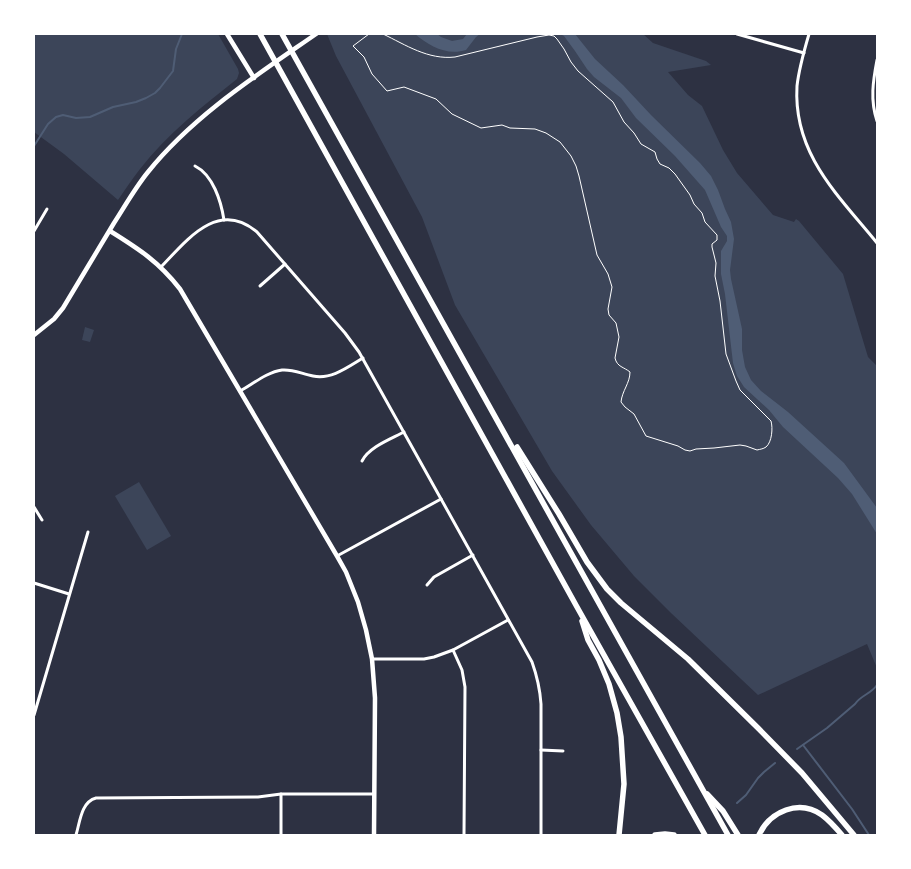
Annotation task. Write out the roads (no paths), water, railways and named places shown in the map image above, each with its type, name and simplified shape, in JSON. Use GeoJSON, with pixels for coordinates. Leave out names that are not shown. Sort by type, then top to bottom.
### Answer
{"type":"FeatureCollection","features":[{"type":"Feature","properties":{"kind":"highway"},"geometry":{"type":"LineString","coordinates":[[260,34],[705,835]]}},
{"type":"Feature","properties":{"kind":"highway"},"geometry":{"type":"LineString","coordinates":[[284,36],[728,835]]}},
{"type":"Feature","properties":{"kind":"highway"},"geometry":{"type":"LineString","coordinates":[[480,388],[587,562],[607,589],[688,659],[759,729],[807,779],[854,835]]}},
{"type":"Feature","properties":{"kind":"highway"},"geometry":{"type":"LineString","coordinates":[[577,607],[588,640],[605,673],[617,713],[621,737],[624,784],[619,835]]}},
{"type":"Feature","properties":{"kind":"highway"},"geometry":{"type":"LineString","coordinates":[[702,789],[723,811],[738,835]]}},
{"type":"Feature","properties":{"kind":"highway"},"geometry":{"type":"LineString","coordinates":[[759,835],[771,818],[782,811],[795,808],[810,809],[822,815],[842,835]]}},
{"type":"Feature","properties":{"kind":"highway"},"geometry":{"type":"LineString","coordinates":[[654,835],[674,835]]}},
{"type":"Feature","properties":{"kind":"main road"},"geometry":{"type":"LineString","coordinates":[[227,34],[254,78]]}},
{"type":"Feature","properties":{"kind":"main road"},"geometry":{"type":"LineString","coordinates":[[34,335],[54,319],[62,308],[141,182],[156,163],[212,110],[315,34]]}},
{"type":"Feature","properties":{"kind":"main road"},"geometry":{"type":"LineString","coordinates":[[110,231],[148,255],[180,289],[346,572],[358,602],[372,659],[374,698],[374,835]]}},
{"type":"Feature","properties":{"kind":"street"},"geometry":{"type":"LineString","coordinates":[[737,34],[804,53]]}},
{"type":"Feature","properties":{"kind":"street"},"geometry":{"type":"LineString","coordinates":[[809,34],[799,73],[797,102],[799,120],[806,145],[816,166],[826,180],[877,243]]}},
{"type":"Feature","properties":{"kind":"street"},"geometry":{"type":"LineString","coordinates":[[877,60],[872,94],[877,121]]}},
{"type":"Feature","properties":{"kind":"street"},"geometry":{"type":"LineString","coordinates":[[195,166],[202,170],[216,191],[224,220]]}},
{"type":"Feature","properties":{"kind":"street"},"geometry":{"type":"LineString","coordinates":[[34,231],[47,209]]}},
{"type":"Feature","properties":{"kind":"street"},"geometry":{"type":"LineString","coordinates":[[161,267],[197,230],[210,223],[224,220],[240,222],[252,228],[345,333],[363,358],[532,662],[537,677],[541,704],[541,835]]}},
{"type":"Feature","properties":{"kind":"street"},"geometry":{"type":"LineString","coordinates":[[260,286],[284,264]]}},
{"type":"Feature","properties":{"kind":"street"},"geometry":{"type":"LineString","coordinates":[[240,391],[280,370],[329,376],[363,358]]}},
{"type":"Feature","properties":{"kind":"street"},"geometry":{"type":"LineString","coordinates":[[362,460],[371,450],[404,432]]}},
{"type":"Feature","properties":{"kind":"street"},"geometry":{"type":"LineString","coordinates":[[337,556],[441,499]]}},
{"type":"Feature","properties":{"kind":"street"},"geometry":{"type":"LineString","coordinates":[[34,507],[42,520]]}},
{"type":"Feature","properties":{"kind":"street"},"geometry":{"type":"LineString","coordinates":[[34,715],[88,532]]}},
{"type":"Feature","properties":{"kind":"street"},"geometry":{"type":"LineString","coordinates":[[427,585],[434,577],[473,555]]}},
{"type":"Feature","properties":{"kind":"street"},"geometry":{"type":"LineString","coordinates":[[34,583],[69,594]]}},
{"type":"Feature","properties":{"kind":"street"},"geometry":{"type":"LineString","coordinates":[[372,659],[424,659],[434,657],[453,650],[508,620]]}},
{"type":"Feature","properties":{"kind":"street"},"geometry":{"type":"LineString","coordinates":[[453,650],[462,670],[464,687],[464,835]]}},
{"type":"Feature","properties":{"kind":"street"},"geometry":{"type":"LineString","coordinates":[[34,696],[39,698]]}},
{"type":"Feature","properties":{"kind":"street"},"geometry":{"type":"LineString","coordinates":[[541,750],[563,751]]}},
{"type":"Feature","properties":{"kind":"street"},"geometry":{"type":"LineString","coordinates":[[281,794],[281,835]]}},
{"type":"Feature","properties":{"kind":"street"},"geometry":{"type":"LineString","coordinates":[[76,835],[84,806],[88,800],[96,798],[374,794]]}},
{"type":"Feature","properties":{"kind":"waterway"},"geometry":{"type":"LineString","coordinates":[[34,146],[48,124],[56,117],[63,115],[76,118],[90,117],[113,107],[136,102],[155,93],[173,71],[176,49],[182,34]]}},
{"type":"Feature","properties":{"kind":"waterway"},"geometry":{"type":"LineString","coordinates":[[797,749],[827,728],[877,685]]}},
{"type":"Feature","properties":{"kind":"waterway"},"geometry":{"type":"LineString","coordinates":[[803,745],[852,809],[869,835]]}},
{"type":"Feature","properties":{"kind":"waterway"},"geometry":{"type":"LineString","coordinates":[[737,803],[746,795],[758,778],[775,763]]}}]}
